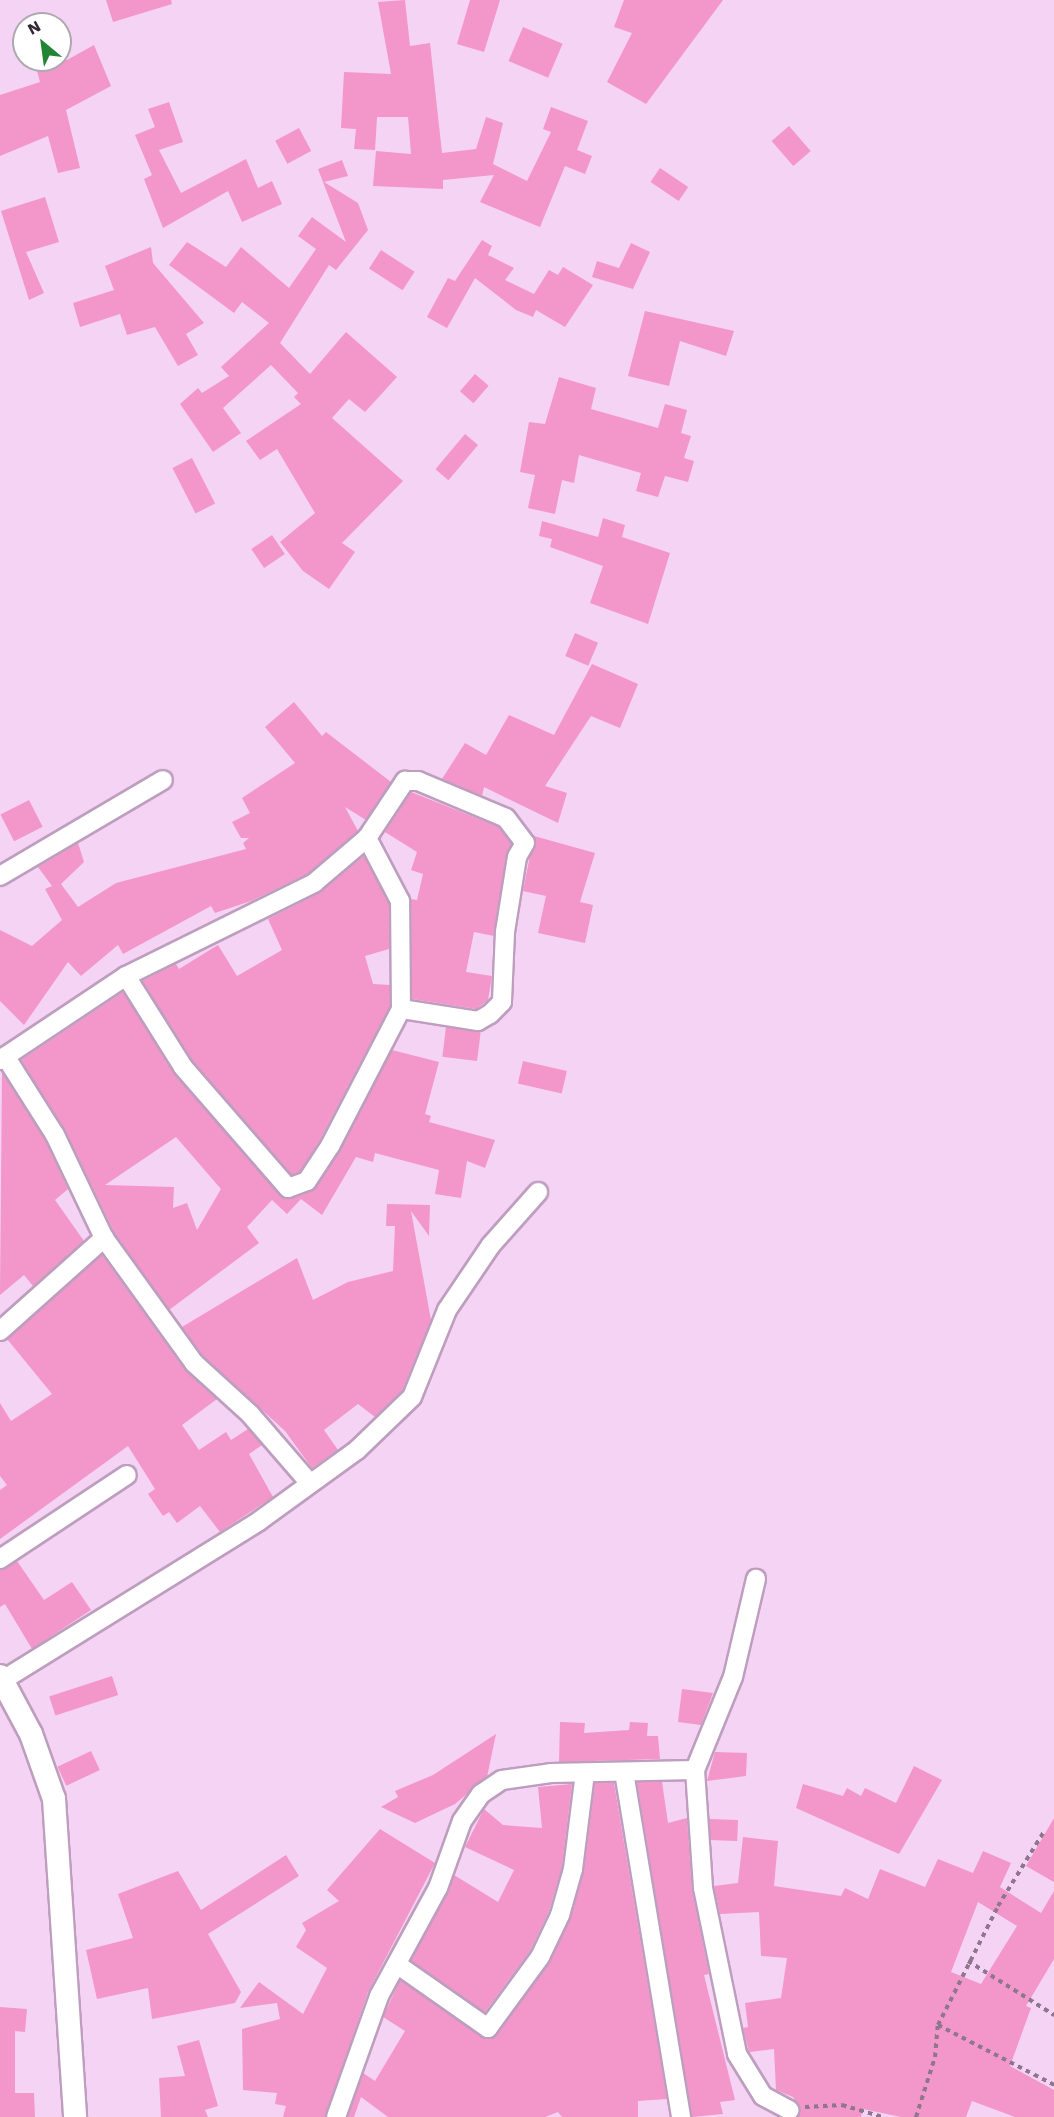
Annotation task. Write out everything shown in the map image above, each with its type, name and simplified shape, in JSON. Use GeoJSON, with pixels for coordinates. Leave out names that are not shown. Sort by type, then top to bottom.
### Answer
{"type":"FeatureCollection","features":[{"type":"Feature","properties":{"kind":"street"},"geometry":{"type":"LineString","coordinates":[[0,876],[163,780]]}},
{"type":"Feature","properties":{"kind":"street"},"geometry":{"type":"LineString","coordinates":[[308,1481],[250,1414],[194,1363],[104,1238],[55,1135],[2,1058],[126,976],[314,883],[367,838],[396,788],[417,781],[506,818],[525,843],[517,856],[505,932],[502,1002],[478,1021],[401,1009]]}},
{"type":"Feature","properties":{"kind":"street"},"geometry":{"type":"LineString","coordinates":[[126,976],[183,1067],[288,1188],[307,1181],[330,1146],[401,1009],[400,901],[367,838]]}},
{"type":"Feature","properties":{"kind":"street"},"geometry":{"type":"LineString","coordinates":[[75,2117],[54,1799],[31,1734],[1,1678],[259,1521],[308,1481],[357,1449],[412,1397],[447,1310],[491,1245],[538,1192]]}},
{"type":"Feature","properties":{"kind":"street"},"geometry":{"type":"LineString","coordinates":[[0,1331],[104,1238]]}},
{"type":"Feature","properties":{"kind":"street"},"geometry":{"type":"LineString","coordinates":[[0,1559],[127,1475]]}},
{"type":"Feature","properties":{"kind":"street"},"geometry":{"type":"LineString","coordinates":[[756,1579],[733,1677],[695,1770],[703,1888],[737,2054],[764,2096],[789,2110]]}},
{"type":"Feature","properties":{"kind":"street"},"geometry":{"type":"LineString","coordinates":[[336,2117],[369,2020],[438,1888],[462,1821],[481,1794],[502,1780],[585,1773],[695,1770]]}},
{"type":"Feature","properties":{"kind":"street"},"geometry":{"type":"LineString","coordinates":[[624,1772],[681,2117]]}},
{"type":"Feature","properties":{"kind":"street"},"geometry":{"type":"LineString","coordinates":[[398,1965],[488,2028],[540,1957],[560,1915],[573,1869],[585,1773]]}},
{"type":"Feature","properties":{"kind":"path"},"geometry":{"type":"LineString","coordinates":[[916,2117],[935,2057],[938,2025],[968,1961],[1043,1833]]}},
{"type":"Feature","properties":{"kind":"path"},"geometry":{"type":"LineString","coordinates":[[968,1961],[1054,2014]]}},
{"type":"Feature","properties":{"kind":"path"},"geometry":{"type":"LineString","coordinates":[[938,2025],[1054,2085]]}},
{"type":"Feature","properties":{"kind":"path"},"geometry":{"type":"LineString","coordinates":[[789,2110],[842,2105],[883,2117]]}},
{"type":"Feature","properties":{"kind":"building"},"geometry":{"type":"Polygon","coordinates":[[[106,0],[171,0],[172,4],[113,22],[106,0]]]}},
{"type":"Feature","properties":{"kind":"building"},"geometry":{"type":"Polygon","coordinates":[[[405,0],[410,46],[430,43],[442,153],[476,149],[486,117],[503,123],[493,164],[527,181],[551,132],[543,129],[551,107],[588,121],[577,150],[592,156],[585,174],[565,166],[540,227],[480,202],[494,175],[443,180],[443,189],[373,186],[376,151],[411,154],[408,117],[377,117],[375,150],[354,149],[356,129],[341,128],[344,72],[391,74],[378,2],[405,0]]]}},
{"type":"Feature","properties":{"kind":"building"},"geometry":{"type":"Polygon","coordinates":[[[470,0],[500,0],[484,52],[457,44],[470,0]]]}},
{"type":"Feature","properties":{"kind":"building"},"geometry":{"type":"Polygon","coordinates":[[[624,0],[723,0],[646,104],[607,82],[632,33],[614,27],[624,0]]]}},
{"type":"Feature","properties":{"kind":"building"},"geometry":{"type":"Polygon","coordinates":[[[523,27],[563,44],[548,78],[509,61],[523,27]]]}},
{"type":"Feature","properties":{"kind":"building"},"geometry":{"type":"Polygon","coordinates":[[[94,45],[111,86],[66,110],[80,168],[58,173],[48,136],[0,156],[0,95],[40,82],[37,72],[72,72],[72,57],[94,45]]]}},
{"type":"Feature","properties":{"kind":"building"},"geometry":{"type":"Polygon","coordinates":[[[169,102],[183,142],[159,150],[181,193],[246,159],[258,188],[272,181],[282,204],[242,222],[228,191],[163,228],[144,179],[152,175],[135,135],[155,127],[148,109],[169,102]]]}},
{"type":"Feature","properties":{"kind":"building"},"geometry":{"type":"Polygon","coordinates":[[[789,126],[811,151],[793,166],[772,141],[789,126]]]}},
{"type":"Feature","properties":{"kind":"building"},"geometry":{"type":"Polygon","coordinates":[[[299,128],[311,151],[287,164],[275,141],[299,128]]]}},
{"type":"Feature","properties":{"kind":"building"},"geometry":{"type":"Polygon","coordinates":[[[342,160],[348,176],[324,182],[358,203],[368,230],[336,270],[329,265],[280,343],[310,374],[346,332],[397,377],[365,412],[349,399],[332,418],[403,481],[342,543],[355,552],[329,589],[303,571],[280,542],[315,513],[277,449],[260,460],[246,441],[301,404],[294,397],[298,393],[271,365],[223,408],[241,433],[213,452],[180,404],[198,388],[202,393],[229,376],[221,367],[269,323],[242,302],[234,313],[169,265],[187,242],[226,267],[241,247],[289,288],[316,249],[298,236],[312,217],[346,242],[318,169],[342,160]]]}},
{"type":"Feature","properties":{"kind":"building"},"geometry":{"type":"Polygon","coordinates":[[[660,168],[688,187],[679,201],[650,182],[660,168]]]}},
{"type":"Feature","properties":{"kind":"building"},"geometry":{"type":"Polygon","coordinates":[[[45,197],[59,242],[26,252],[44,293],[29,300],[1,211],[45,197]]]}},
{"type":"Feature","properties":{"kind":"building"},"geometry":{"type":"Polygon","coordinates":[[[482,240],[492,246],[488,255],[514,268],[505,280],[534,294],[549,270],[558,275],[563,267],[593,285],[565,327],[536,310],[533,317],[516,310],[475,278],[447,328],[427,317],[448,278],[455,281],[482,240]]]}},
{"type":"Feature","properties":{"kind":"building"},"geometry":{"type":"Polygon","coordinates":[[[631,243],[650,252],[633,289],[592,277],[597,261],[619,268],[631,243]]]}},
{"type":"Feature","properties":{"kind":"building"},"geometry":{"type":"Polygon","coordinates":[[[151,247],[153,263],[204,323],[186,334],[198,355],[178,366],[155,327],[127,335],[120,314],[80,327],[73,303],[114,290],[105,266],[151,247]]]}},
{"type":"Feature","properties":{"kind":"building"},"geometry":{"type":"Polygon","coordinates":[[[381,250],[415,272],[403,290],[369,268],[381,250]]]}},
{"type":"Feature","properties":{"kind":"building"},"geometry":{"type":"Polygon","coordinates":[[[645,311],[734,331],[726,356],[680,341],[669,386],[628,376],[645,311]]]}},
{"type":"Feature","properties":{"kind":"building"},"geometry":{"type":"Polygon","coordinates":[[[475,374],[489,386],[473,403],[460,391],[475,374]]]}},
{"type":"Feature","properties":{"kind":"building"},"geometry":{"type":"Polygon","coordinates":[[[559,377],[596,388],[591,409],[658,428],[665,404],[687,410],[681,433],[691,436],[684,458],[694,461],[688,482],[665,476],[658,497],[636,491],[641,473],[579,455],[574,483],[562,480],[555,514],[528,508],[535,475],[520,472],[529,422],[545,424],[559,377]]]}},
{"type":"Feature","properties":{"kind":"building"},"geometry":{"type":"Polygon","coordinates":[[[465,434],[478,445],[448,480],[435,469],[465,434]]]}},
{"type":"Feature","properties":{"kind":"building"},"geometry":{"type":"Polygon","coordinates":[[[192,458],[215,503],[196,513],[172,468],[192,458]]]}},
{"type":"Feature","properties":{"kind":"building"},"geometry":{"type":"Polygon","coordinates":[[[603,518],[625,525],[622,537],[670,553],[648,624],[590,603],[603,566],[550,547],[552,539],[539,536],[542,521],[598,537],[603,518]]]}},
{"type":"Feature","properties":{"kind":"building"},"geometry":{"type":"Polygon","coordinates":[[[272,535],[285,554],[264,568],[251,549],[272,535]]]}},
{"type":"Feature","properties":{"kind":"building"},"geometry":{"type":"Polygon","coordinates":[[[575,633],[598,643],[588,666],[565,656],[575,633]]]}},
{"type":"Feature","properties":{"kind":"building"},"geometry":{"type":"Polygon","coordinates":[[[592,664],[638,684],[620,728],[591,716],[545,786],[567,793],[558,823],[484,787],[482,796],[442,779],[465,743],[486,755],[509,715],[554,735],[592,664]]]}},
{"type":"Feature","properties":{"kind":"building"},"geometry":{"type":"Polygon","coordinates":[[[294,702],[322,736],[326,732],[391,782],[366,820],[345,807],[358,831],[308,874],[251,901],[215,913],[211,906],[123,954],[118,945],[81,976],[68,962],[24,1025],[0,1001],[0,930],[32,946],[62,920],[45,889],[52,886],[38,867],[78,843],[84,862],[61,884],[78,907],[116,883],[246,849],[243,843],[249,838],[241,838],[232,822],[250,813],[242,798],[295,763],[265,727],[294,702]]]}},
{"type":"Feature","properties":{"kind":"building"},"geometry":{"type":"Polygon","coordinates":[[[411,792],[499,827],[512,844],[494,936],[474,932],[466,972],[492,976],[488,1000],[476,1009],[412,999],[411,899],[417,900],[423,874],[411,870],[417,852],[385,832],[411,792]]]}},
{"type":"Feature","properties":{"kind":"building"},"geometry":{"type":"Polygon","coordinates":[[[29,800],[43,827],[14,841],[0,815],[29,800]]]}},
{"type":"Feature","properties":{"kind":"building"},"geometry":{"type":"Polygon","coordinates":[[[534,836],[595,853],[580,902],[593,905],[585,943],[538,933],[546,896],[523,891],[534,836]]]}},
{"type":"Feature","properties":{"kind":"building"},"geometry":{"type":"Polygon","coordinates":[[[364,856],[389,904],[389,949],[365,956],[373,984],[390,985],[390,1006],[320,1140],[300,1172],[291,1175],[192,1060],[142,981],[176,964],[179,969],[218,945],[237,976],[282,950],[268,919],[319,893],[364,856]]]}},
{"type":"Feature","properties":{"kind":"building"},"geometry":{"type":"Polygon","coordinates":[[[123,992],[174,1074],[285,1199],[316,1187],[392,1050],[439,1062],[425,1114],[431,1116],[429,1122],[495,1140],[485,1168],[467,1161],[461,1198],[435,1194],[439,1170],[375,1153],[373,1162],[356,1157],[322,1215],[301,1199],[287,1214],[272,1200],[247,1227],[259,1243],[169,1310],[115,1234],[65,1130],[21,1060],[123,992]],[[176,1137],[105,1185],[174,1187],[173,1208],[187,1203],[197,1230],[221,1189],[176,1137]]]}},
{"type":"Feature","properties":{"kind":"building"},"geometry":{"type":"Polygon","coordinates":[[[446,1027],[481,1031],[477,1061],[442,1057],[446,1027]]]}},
{"type":"Feature","properties":{"kind":"building"},"geometry":{"type":"Polygon","coordinates":[[[523,1061],[567,1071],[562,1094],[518,1083],[523,1061]]]}},
{"type":"Feature","properties":{"kind":"building"},"geometry":{"type":"Polygon","coordinates":[[[2,1072],[45,1140],[68,1189],[55,1200],[84,1241],[33,1286],[24,1275],[0,1295],[2,1072]]]}},
{"type":"Feature","properties":{"kind":"building"},"geometry":{"type":"Polygon","coordinates":[[[387,1204],[430,1205],[429,1236],[411,1211],[431,1320],[402,1391],[375,1417],[358,1404],[324,1430],[338,1450],[312,1468],[285,1431],[202,1355],[182,1327],[297,1258],[313,1300],[348,1282],[393,1271],[395,1226],[386,1226],[387,1204]]]}},
{"type":"Feature","properties":{"kind":"building"},"geometry":{"type":"Polygon","coordinates":[[[102,1255],[185,1370],[217,1399],[182,1425],[199,1450],[226,1432],[231,1440],[248,1429],[262,1445],[249,1454],[273,1497],[220,1532],[200,1506],[177,1523],[169,1512],[163,1516],[148,1494],[155,1489],[128,1446],[0,1539],[0,1490],[7,1485],[0,1476],[0,1403],[11,1421],[52,1394],[7,1339],[102,1255]]]}},
{"type":"Feature","properties":{"kind":"building"},"geometry":{"type":"Polygon","coordinates":[[[17,1561],[44,1600],[72,1582],[91,1610],[32,1649],[5,1604],[0,1607],[0,1570],[17,1561]]]}},
{"type":"Feature","properties":{"kind":"building"},"geometry":{"type":"Polygon","coordinates":[[[112,1676],[118,1695],[55,1715],[49,1696],[112,1676]]]}},
{"type":"Feature","properties":{"kind":"building"},"geometry":{"type":"Polygon","coordinates":[[[682,1689],[713,1693],[701,1725],[678,1722],[682,1689]]]}},
{"type":"Feature","properties":{"kind":"building"},"geometry":{"type":"Polygon","coordinates":[[[560,1722],[585,1723],[584,1733],[629,1730],[630,1722],[648,1723],[647,1736],[658,1736],[660,1759],[559,1762],[560,1722]]]}},
{"type":"Feature","properties":{"kind":"building"},"geometry":{"type":"Polygon","coordinates":[[[496,1734],[487,1777],[455,1804],[415,1823],[381,1807],[398,1797],[395,1791],[433,1775],[496,1734]]]}},
{"type":"Feature","properties":{"kind":"building"},"geometry":{"type":"Polygon","coordinates":[[[91,1751],[100,1770],[66,1786],[57,1767],[91,1751]]]}},
{"type":"Feature","properties":{"kind":"building"},"geometry":{"type":"Polygon","coordinates":[[[715,1752],[747,1753],[746,1776],[707,1781],[715,1752]]]}},
{"type":"Feature","properties":{"kind":"building"},"geometry":{"type":"Polygon","coordinates":[[[914,1766],[942,1780],[899,1854],[796,1808],[803,1784],[843,1796],[847,1788],[861,1796],[865,1788],[896,1803],[914,1766]]]}},
{"type":"Feature","properties":{"kind":"building"},"geometry":{"type":"Polygon","coordinates":[[[637,1782],[662,1782],[668,1823],[687,1818],[692,1890],[709,1974],[704,1975],[735,2100],[720,2102],[723,2114],[692,2117],[637,1782]]]}},
{"type":"Feature","properties":{"kind":"building"},"geometry":{"type":"Polygon","coordinates":[[[595,1783],[614,1783],[667,2099],[638,2101],[638,2117],[562,2117],[558,2112],[545,2117],[388,2117],[361,2097],[354,2117],[348,2117],[363,2073],[375,2081],[405,2031],[383,2017],[400,1980],[482,2037],[497,2035],[549,1963],[570,1920],[584,1871],[595,1783]]]}},
{"type":"Feature","properties":{"kind":"building"},"geometry":{"type":"Polygon","coordinates":[[[572,1784],[562,1867],[549,1911],[530,1951],[485,2012],[411,1961],[454,1875],[498,1902],[514,1870],[465,1847],[484,1809],[503,1825],[542,1828],[538,1787],[572,1784]]]}},
{"type":"Feature","properties":{"kind":"building"},"geometry":{"type":"Polygon","coordinates":[[[1054,1818],[1054,1882],[1026,1866],[1054,1818]]]}},
{"type":"Feature","properties":{"kind":"building"},"geometry":{"type":"Polygon","coordinates":[[[710,1819],[738,1820],[737,1841],[709,1840],[710,1819]]]}},
{"type":"Feature","properties":{"kind":"building"},"geometry":{"type":"Polygon","coordinates":[[[380,1829],[435,1863],[368,1992],[325,2117],[283,2117],[286,2106],[275,2104],[277,2093],[243,2090],[242,2029],[280,2019],[277,2003],[240,2008],[259,1982],[303,2014],[327,1968],[296,1947],[306,1930],[302,1923],[339,1901],[327,1890],[380,1829]]]}},
{"type":"Feature","properties":{"kind":"building"},"geometry":{"type":"Polygon","coordinates":[[[743,1837],[778,1841],[774,1886],[841,1896],[845,1888],[868,1899],[880,1869],[925,1887],[938,1859],[973,1873],[983,1851],[1011,1863],[1000,1887],[1041,1913],[1054,1891],[1054,1959],[1026,2006],[1031,2008],[1010,2066],[1054,2090],[1054,2117],[1015,2117],[972,2101],[966,2117],[901,2117],[863,2109],[861,2117],[797,2117],[800,2109],[793,2097],[776,2090],[774,2049],[749,2052],[743,2028],[748,2027],[745,2003],[781,1998],[787,1958],[761,1956],[759,1912],[720,1914],[714,1886],[738,1883],[743,1837]],[[978,1902],[951,1972],[981,1984],[1017,1926],[978,1902]]]}},
{"type":"Feature","properties":{"kind":"building"},"geometry":{"type":"Polygon","coordinates":[[[286,1855],[299,1876],[208,1934],[241,1992],[235,2003],[152,2019],[148,1988],[97,1999],[86,1950],[133,1938],[118,1894],[178,1871],[201,1910],[286,1855]]]}},
{"type":"Feature","properties":{"kind":"building"},"geometry":{"type":"Polygon","coordinates":[[[0,2007],[27,2009],[25,2032],[15,2031],[15,2093],[34,2093],[35,2117],[0,2117],[0,2007]]]}},
{"type":"Feature","properties":{"kind":"building"},"geometry":{"type":"Polygon","coordinates":[[[199,2040],[218,2106],[205,2110],[208,2117],[161,2117],[159,2078],[185,2076],[177,2046],[199,2040]]]}}]}
